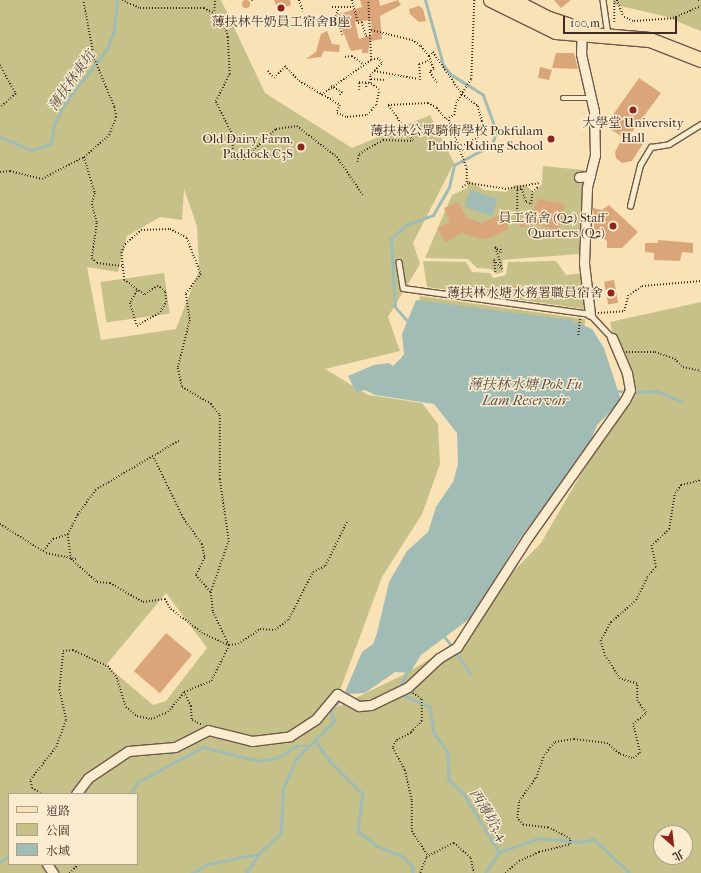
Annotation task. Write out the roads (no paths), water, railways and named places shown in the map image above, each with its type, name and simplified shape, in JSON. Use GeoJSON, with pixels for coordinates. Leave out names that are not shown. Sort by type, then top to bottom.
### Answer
{"type":"FeatureCollection","features":[{"type":"Feature","properties":{"kind":"main road"},"geometry":{"type":"LineString","coordinates":[[491,0],[532,23],[581,32],[596,28],[608,30],[650,40],[701,60]]}},
{"type":"Feature","properties":{"kind":"main road"},"geometry":{"type":"LineString","coordinates":[[512,0],[549,19],[581,32]]}},
{"type":"Feature","properties":{"kind":"street"},"geometry":{"type":"LineString","coordinates":[[581,32],[592,98],[595,155],[590,176],[584,263],[586,313]]}},
{"type":"Feature","properties":{"kind":"street"},"geometry":{"type":"LineString","coordinates":[[579,177],[590,176]]}},
{"type":"Feature","properties":{"kind":"street"},"geometry":{"type":"LineString","coordinates":[[77,793],[88,778],[124,753],[175,747],[206,731],[252,741],[283,738],[308,726],[337,694],[342,694],[357,704],[371,705],[402,689],[439,658],[457,647],[467,636],[528,537],[607,430],[627,397],[630,387],[613,342]]}},
{"type":"Feature","properties":{"kind":"lane"},"geometry":{"type":"LineString","coordinates":[[603,0],[608,30]]}},
{"type":"Feature","properties":{"kind":"lane"},"geometry":{"type":"LineString","coordinates":[[563,98],[592,98]]}},
{"type":"Feature","properties":{"kind":"lane"},"geometry":{"type":"LineString","coordinates":[[630,206],[640,165],[651,147],[669,144],[701,124]]}},
{"type":"Feature","properties":{"kind":"lane"},"geometry":{"type":"LineString","coordinates":[[399,262],[403,288],[586,313],[613,342]]}},
{"type":"Feature","properties":{"kind":"water"},"geometry":{"type":"Polygon","coordinates":[[[470,190],[498,199],[492,216],[464,207],[470,190]]]}},
{"type":"Feature","properties":{"kind":"water","name":"薄扶林水塘 Pok Fu Lam Reservoir"},"geometry":{"type":"Polygon","coordinates":[[[416,300],[571,320],[592,329],[604,348],[620,397],[619,403],[597,425],[589,446],[519,540],[472,617],[421,655],[410,673],[395,672],[365,693],[348,694],[345,692],[362,652],[373,644],[389,582],[407,551],[428,532],[436,507],[453,482],[458,464],[457,433],[434,404],[375,395],[365,390],[356,392],[348,376],[374,365],[389,363],[393,366],[401,358],[404,354],[402,334],[416,300]]]}},
{"type":"Feature","properties":{"kind":"waterway","name":"薄扶林東坑"},"geometry":{"type":"LineString","coordinates":[[0,137],[32,150],[51,144],[54,124],[68,99],[107,49],[114,30],[117,0]]}},
{"type":"Feature","properties":{"kind":"waterway"},"geometry":{"type":"LineString","coordinates":[[407,321],[395,307],[391,239],[406,225],[433,215],[449,187],[454,165],[492,145],[496,131],[483,95],[451,75],[443,65],[425,0]]}},
{"type":"Feature","properties":{"kind":"waterway"},"geometry":{"type":"LineString","coordinates":[[619,391],[627,392]]}},
{"type":"Feature","properties":{"kind":"waterway"},"geometry":{"type":"LineString","coordinates":[[632,392],[657,391],[681,401]]}},
{"type":"Feature","properties":{"kind":"waterway"},"geometry":{"type":"LineString","coordinates":[[444,636],[451,645]]}},
{"type":"Feature","properties":{"kind":"waterway"},"geometry":{"type":"LineString","coordinates":[[458,655],[470,673]]}},
{"type":"Feature","properties":{"kind":"waterway","name":"西薄坑3.4"},"geometry":{"type":"LineString","coordinates":[[399,689],[406,674]]}},
{"type":"Feature","properties":{"kind":"waterway"},"geometry":{"type":"LineString","coordinates":[[192,873],[208,864],[258,854],[281,833],[283,789],[296,759],[334,721],[330,711],[347,693]]}},
{"type":"Feature","properties":{"kind":"waterway","name":"西薄坑3.4"},"geometry":{"type":"LineString","coordinates":[[400,694],[430,707],[434,732],[448,753],[449,780],[464,794],[499,852],[540,838],[582,842],[594,839],[630,873]]}},
{"type":"Feature","properties":{"kind":"waterway"},"geometry":{"type":"LineString","coordinates":[[316,741],[329,760],[363,794],[358,831],[377,846],[402,856],[413,867],[413,873]]}},
{"type":"Feature","properties":{"kind":"waterway"},"geometry":{"type":"LineString","coordinates":[[131,793],[138,782],[203,747],[259,761],[277,758],[297,746],[308,746]]}},
{"type":"Feature","properties":{"kind":"waterway"},"geometry":{"type":"LineString","coordinates":[[485,873],[499,852]]}},
{"type":"Feature","properties":{"kind":"waterway"},"geometry":{"type":"LineString","coordinates":[[246,873],[258,855]]}},
{"type":"Feature","properties":{"kind":"waterway"},"geometry":{"type":"LineString","coordinates":[[0,862],[8,857]]}},
{"type":"Feature","properties":{"kind":"place","name":"薄扶林牛奶員工宿舍B座"},"geometry":{"type":"Point","coordinates":[281,8]}},
{"type":"Feature","properties":{"kind":"place","name":"大學堂 University Hall"},"geometry":{"type":"Point","coordinates":[633,110]}},
{"type":"Feature","properties":{"kind":"place","name":"薄扶林公眾騎術學校 Pokfulam Public Riding School"},"geometry":{"type":"Point","coordinates":[551,139]}},
{"type":"Feature","properties":{"kind":"place","name":"Old Dairy Farm, Paddock C3S"},"geometry":{"type":"Point","coordinates":[301,147]}},
{"type":"Feature","properties":{"kind":"place","name":"員工宿舍 (Q2) Staff Quarters (Q2)"},"geometry":{"type":"Point","coordinates":[613,226]}},
{"type":"Feature","properties":{"kind":"place","name":"薄扶林水塘水務署職員宿舍"},"geometry":{"type":"Point","coordinates":[611,293]}}]}
